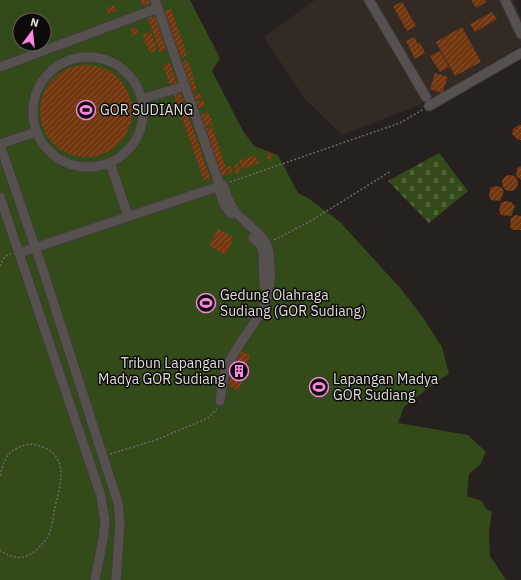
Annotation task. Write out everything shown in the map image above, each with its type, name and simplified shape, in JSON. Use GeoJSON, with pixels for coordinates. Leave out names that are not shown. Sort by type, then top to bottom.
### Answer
{"type":"FeatureCollection","features":[{"type":"Feature","properties":{"kind":"street"},"geometry":{"type":"LineString","coordinates":[[368,0],[428,102],[521,53]]}},
{"type":"Feature","properties":{"kind":"street"},"geometry":{"type":"LineString","coordinates":[[504,0],[521,34]]}},
{"type":"Feature","properties":{"kind":"street"},"geometry":{"type":"LineString","coordinates":[[0,67],[63,43],[156,4],[220,186],[224,204],[237,221],[260,244],[262,252],[264,287],[267,298]]}},
{"type":"Feature","properties":{"kind":"street"},"geometry":{"type":"LineString","coordinates":[[63,43],[68,59]]}},
{"type":"Feature","properties":{"kind":"street"},"geometry":{"type":"LineString","coordinates":[[85,56],[102,58],[118,64],[131,76],[140,91],[142,99],[144,108],[142,125],[136,141],[124,154],[110,163],[96,167],[81,167],[66,163],[54,155],[43,145],[36,132],[32,115],[34,97],[38,87],[52,68],[68,59],[85,56]]}},
{"type":"Feature","properties":{"kind":"street"},"geometry":{"type":"LineString","coordinates":[[142,99],[185,86]]}},
{"type":"Feature","properties":{"kind":"street"},"geometry":{"type":"LineString","coordinates":[[36,132],[0,144],[104,456],[119,508],[120,523],[118,570],[116,580]]}},
{"type":"Feature","properties":{"kind":"street"},"geometry":{"type":"LineString","coordinates":[[110,163],[128,216]]}},
{"type":"Feature","properties":{"kind":"street"},"geometry":{"type":"LineString","coordinates":[[19,252],[220,186]]}},
{"type":"Feature","properties":{"kind":"street"},"geometry":{"type":"LineString","coordinates":[[220,186],[235,211],[266,244],[270,270],[270,287],[267,298],[258,318],[232,357],[223,378],[220,401]]}},
{"type":"Feature","properties":{"kind":"street"},"geometry":{"type":"LineString","coordinates":[[0,198],[101,496],[105,522],[95,580]]}},
{"type":"Feature","properties":{"kind":"path"},"geometry":{"type":"LineString","coordinates":[[220,186],[400,123],[428,102]]}},
{"type":"Feature","properties":{"kind":"path"},"geometry":{"type":"LineString","coordinates":[[266,244],[309,222],[391,171]]}},
{"type":"Feature","properties":{"kind":"path"},"geometry":{"type":"LineString","coordinates":[[0,266],[5,256],[19,252]]}},
{"type":"Feature","properties":{"kind":"path"},"geometry":{"type":"LineString","coordinates":[[104,456],[156,440],[208,418],[216,411],[220,401]]}},
{"type":"Feature","properties":{"kind":"path"},"geometry":{"type":"LineString","coordinates":[[0,476],[4,459],[13,450],[26,445],[37,444],[50,450],[57,456],[61,472],[61,482],[48,537],[39,548],[29,556],[18,558],[6,555],[0,550]]}},
{"type":"Feature","properties":{"kind":"shaded area"},"geometry":{"type":"Polygon","coordinates":[[[315,0],[514,0],[521,18],[521,46],[422,104],[342,135],[306,100],[264,37],[315,0]]]}},
{"type":"Feature","properties":{"kind":"green space","name":"Gedung Olahraga Sudiang (GOR Sudiang)"},"geometry":{"type":"Polygon","coordinates":[[[0,0],[190,0],[220,58],[212,71],[243,131],[254,146],[278,155],[298,193],[308,198],[340,222],[401,289],[422,316],[442,347],[449,374],[436,382],[404,407],[398,423],[468,435],[486,452],[480,465],[469,474],[467,496],[482,501],[486,509],[492,511],[489,531],[490,556],[506,580],[0,580],[0,0]]]}},
{"type":"Feature","properties":{"kind":"green space"},"geometry":{"type":"Polygon","coordinates":[[[439,153],[468,191],[429,223],[388,181],[439,153]]]}},
{"type":"Feature","properties":{"kind":"building"},"geometry":{"type":"Polygon","coordinates":[[[140,0],[149,0],[150,3],[142,5],[140,0]]]}},
{"type":"Feature","properties":{"kind":"building"},"geometry":{"type":"Polygon","coordinates":[[[471,0],[485,0],[486,2],[476,8],[471,0]]]}},
{"type":"Feature","properties":{"kind":"building"},"geometry":{"type":"Polygon","coordinates":[[[402,2],[416,26],[407,31],[393,6],[402,2]]]}},
{"type":"Feature","properties":{"kind":"building"},"geometry":{"type":"Polygon","coordinates":[[[115,5],[116,11],[108,14],[106,8],[115,5]]]}},
{"type":"Feature","properties":{"kind":"building"},"geometry":{"type":"Polygon","coordinates":[[[171,9],[187,55],[181,58],[165,11],[171,9]]]}},
{"type":"Feature","properties":{"kind":"building"},"geometry":{"type":"Polygon","coordinates":[[[492,12],[497,19],[475,32],[470,24],[492,12]]]}},
{"type":"Feature","properties":{"kind":"building"},"geometry":{"type":"Polygon","coordinates":[[[155,16],[166,50],[160,52],[148,18],[155,16]]]}},
{"type":"Feature","properties":{"kind":"building"},"geometry":{"type":"Polygon","coordinates":[[[462,27],[481,62],[455,76],[436,42],[462,27]]]}},
{"type":"Feature","properties":{"kind":"building"},"geometry":{"type":"Polygon","coordinates":[[[136,28],[138,34],[133,36],[130,29],[136,28]]]}},
{"type":"Feature","properties":{"kind":"building"},"geometry":{"type":"Polygon","coordinates":[[[151,32],[157,50],[150,53],[143,35],[151,32]]]}},
{"type":"Feature","properties":{"kind":"building"},"geometry":{"type":"Polygon","coordinates":[[[414,37],[418,44],[420,43],[425,53],[415,59],[406,41],[414,37]]]}},
{"type":"Feature","properties":{"kind":"building"},"geometry":{"type":"Polygon","coordinates":[[[440,51],[449,67],[440,72],[430,56],[440,51]]]}},
{"type":"Feature","properties":{"kind":"building"},"geometry":{"type":"Polygon","coordinates":[[[188,60],[197,90],[192,92],[182,62],[188,60]]]}},
{"type":"Feature","properties":{"kind":"building"},"geometry":{"type":"Polygon","coordinates":[[[170,63],[210,178],[204,180],[163,65],[170,63]]]}},
{"type":"Feature","properties":{"kind":"building","name":"GOR SUDIANG"},"geometry":{"type":"Polygon","coordinates":[[[77,65],[95,65],[112,72],[125,85],[132,102],[132,120],[125,137],[112,150],[95,157],[77,157],[60,150],[47,137],[40,120],[40,102],[47,85],[60,72],[77,65]]]}},
{"type":"Feature","properties":{"kind":"building"},"geometry":{"type":"Polygon","coordinates":[[[435,73],[448,77],[442,93],[430,89],[435,73]]]}},
{"type":"Feature","properties":{"kind":"building"},"geometry":{"type":"Polygon","coordinates":[[[200,93],[202,98],[195,101],[193,95],[200,93]]]}},
{"type":"Feature","properties":{"kind":"building"},"geometry":{"type":"Polygon","coordinates":[[[203,100],[205,106],[197,108],[195,102],[203,100]]]}},
{"type":"Feature","properties":{"kind":"building"},"geometry":{"type":"Polygon","coordinates":[[[208,112],[213,124],[205,127],[200,116],[208,112]]]}},
{"type":"Feature","properties":{"kind":"building"},"geometry":{"type":"Polygon","coordinates":[[[521,125],[521,140],[517,139],[512,134],[513,129],[521,125]]]}},
{"type":"Feature","properties":{"kind":"building"},"geometry":{"type":"Polygon","coordinates":[[[212,127],[228,174],[221,176],[205,129],[212,127]]]}},
{"type":"Feature","properties":{"kind":"building"},"geometry":{"type":"Polygon","coordinates":[[[266,153],[271,153],[272,160],[268,161],[266,153]]]}},
{"type":"Feature","properties":{"kind":"building"},"geometry":{"type":"Polygon","coordinates":[[[255,155],[259,163],[242,169],[239,161],[255,155]]]}},
{"type":"Feature","properties":{"kind":"building"},"geometry":{"type":"Polygon","coordinates":[[[238,164],[241,172],[236,174],[234,166],[238,164]]]}},
{"type":"Feature","properties":{"kind":"building"},"geometry":{"type":"Polygon","coordinates":[[[231,166],[233,172],[229,174],[227,167],[231,166]]]}},
{"type":"Feature","properties":{"kind":"building"},"geometry":{"type":"Polygon","coordinates":[[[521,166],[521,180],[516,176],[517,168],[521,166]]]}},
{"type":"Feature","properties":{"kind":"building"},"geometry":{"type":"Polygon","coordinates":[[[510,175],[517,180],[518,183],[513,190],[510,191],[503,186],[502,183],[507,176],[510,175]]]}},
{"type":"Feature","properties":{"kind":"building"},"geometry":{"type":"Polygon","coordinates":[[[495,186],[501,187],[504,191],[500,201],[491,200],[489,197],[490,188],[495,186]]]}},
{"type":"Feature","properties":{"kind":"building"},"geometry":{"type":"Polygon","coordinates":[[[505,201],[511,202],[515,206],[511,216],[501,215],[499,211],[501,203],[505,201]]]}},
{"type":"Feature","properties":{"kind":"building"},"geometry":{"type":"Polygon","coordinates":[[[516,215],[521,216],[521,230],[512,230],[510,226],[511,218],[516,215]]]}},
{"type":"Feature","properties":{"kind":"building"},"geometry":{"type":"Polygon","coordinates":[[[218,229],[234,238],[225,255],[209,245],[218,229]]]}},
{"type":"Feature","properties":{"kind":"building","name":"Tribun Lapangan Madya GOR Sudiang"},"geometry":{"type":"Polygon","coordinates":[[[240,351],[250,355],[239,390],[228,386],[240,351]]]}},
{"type":"Feature","properties":{"kind":"place","name":"GOR SUDIANG"},"geometry":{"type":"Point","coordinates":[86,110]}},
{"type":"Feature","properties":{"kind":"place","name":"Gedung Olahraga Sudiang (GOR Sudiang)"},"geometry":{"type":"Point","coordinates":[206,303]}},
{"type":"Feature","properties":{"kind":"place","name":"Tribun Lapangan Madya GOR Sudiang"},"geometry":{"type":"Point","coordinates":[239,371]}},
{"type":"Feature","properties":{"kind":"place","name":"Lapangan Madya GOR Sudiang"},"geometry":{"type":"Point","coordinates":[319,387]}}]}
